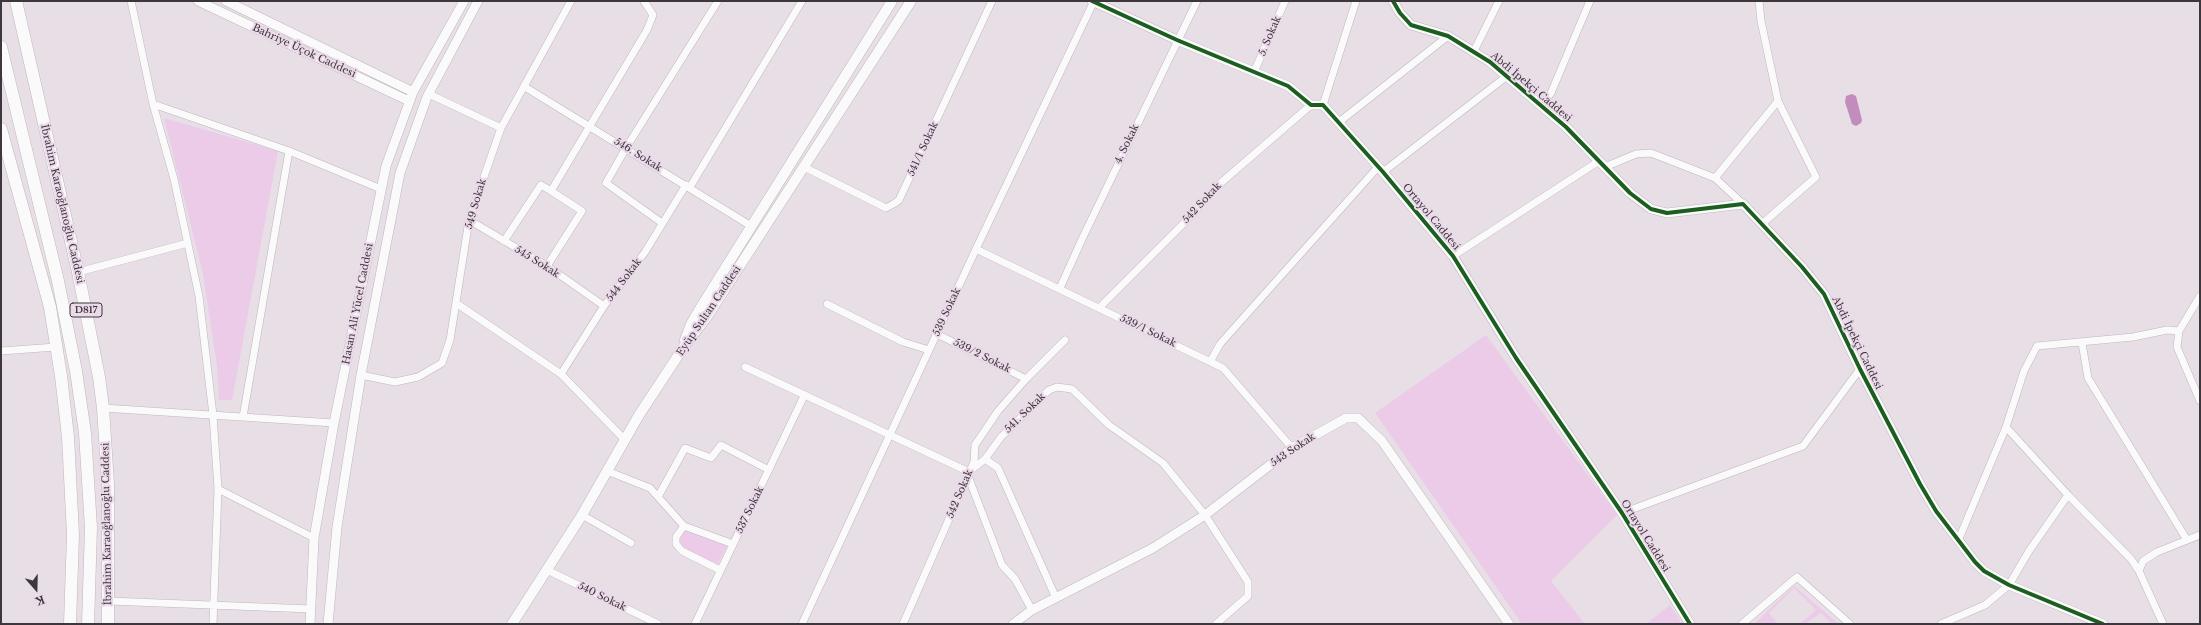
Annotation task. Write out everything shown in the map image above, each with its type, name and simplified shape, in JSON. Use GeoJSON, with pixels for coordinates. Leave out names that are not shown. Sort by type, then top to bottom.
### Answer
{"type":"FeatureCollection","features":[{"type":"Feature","properties":{"kind":"highway","name":"İbrahim Karaoğlanoğlu Caddesi"},"geometry":{"type":"LineString","coordinates":[[16,1],[78,272],[99,376],[103,408],[108,484],[108,624]]}},
{"type":"Feature","properties":{"kind":"highway","name":"İbrahim Karaoğlanoğlu Caddesi"},"geometry":{"type":"LineString","coordinates":[[1,46],[58,281],[76,371],[85,433],[91,528],[88,624]]}},
{"type":"Feature","properties":{"kind":"highway"},"geometry":{"type":"LineString","coordinates":[[1,129],[3,150],[50,307],[56,347],[68,437],[73,535],[70,624]]}},
{"type":"Feature","properties":{"kind":"main road"},"geometry":{"type":"LineString","coordinates":[[685,345],[685,338],[691,324],[892,1]]}},
{"type":"Feature","properties":{"kind":"main road","name":"Eyüp Sultan Caddesi"},"geometry":{"type":"LineString","coordinates":[[512,624],[582,515],[624,440],[685,345],[706,318],[911,1]]}},
{"type":"Feature","properties":{"kind":"street"},"geometry":{"type":"LineString","coordinates":[[131,1],[152,104],[174,179],[199,296],[213,415],[218,489],[213,624]]}},
{"type":"Feature","properties":{"kind":"street","name":"Bahriye Üçok Caddesi"},"geometry":{"type":"LineString","coordinates":[[198,1],[409,101]]}},
{"type":"Feature","properties":{"kind":"street","name":"Bahriye Üçok Caddesi"},"geometry":{"type":"LineString","coordinates":[[226,1],[413,92]]}},
{"type":"Feature","properties":{"kind":"street","name":"Hasan Ali Yücel Caddesi"},"geometry":{"type":"LineString","coordinates":[[310,624],[314,538],[334,423],[381,189],[393,145],[409,101],[464,1]]}},
{"type":"Feature","properties":{"kind":"street"},"geometry":{"type":"LineString","coordinates":[[328,624],[337,527],[361,375],[400,173],[414,127],[429,94],[478,1]]}},
{"type":"Feature","properties":{"kind":"street","name":"549 Sokak"},"geometry":{"type":"LineString","coordinates":[[361,375],[395,382],[418,377],[442,363],[450,340],[469,220],[501,128],[525,87],[571,1]]}},
{"type":"Feature","properties":{"kind":"street"},"geometry":{"type":"LineString","coordinates":[[551,191],[647,30],[653,15],[644,1]]}},
{"type":"Feature","properties":{"kind":"street"},"geometry":{"type":"LineString","coordinates":[[662,224],[606,183],[626,148],[718,1]]}},
{"type":"Feature","properties":{"kind":"street","name":"544 Sokak"},"geometry":{"type":"LineString","coordinates":[[561,374],[604,306],[645,252],[688,186],[802,1]]}},
{"type":"Feature","properties":{"kind":"street","name":"541/1 Sokak"},"geometry":{"type":"LineString","coordinates":[[804,167],[886,208],[896,203],[899,200],[992,1]]}},
{"type":"Feature","properties":{"kind":"street"},"geometry":{"type":"LineString","coordinates":[[1093,1],[1178,40],[1288,86],[1311,106],[1323,105],[1356,1]]}},
{"type":"Feature","properties":{"kind":"street","name":"539 Sokak"},"geometry":{"type":"LineString","coordinates":[[802,624],[1093,1]]}},
{"type":"Feature","properties":{"kind":"street","name":"4. Sokak"},"geometry":{"type":"LineString","coordinates":[[1060,288],[1197,1]]}},
{"type":"Feature","properties":{"kind":"street","name":"5. Sokak"},"geometry":{"type":"LineString","coordinates":[[1254,72],[1285,1]]}},
{"type":"Feature","properties":{"kind":"street","name":"Abdi İpekçi Caddesi"},"geometry":{"type":"LineString","coordinates":[[1393,1],[1400,13],[1411,25],[1448,36],[1474,51],[1507,76],[1542,105],[1642,203],[1660,212],[1667,213],[1743,204],[1763,223],[1814,279],[1824,294],[1860,369],[1920,484],[1958,541],[1984,571],[2009,586],[2103,624]]}},
{"type":"Feature","properties":{"kind":"street"},"geometry":{"type":"LineString","coordinates":[[1474,51],[1499,1]]}},
{"type":"Feature","properties":{"kind":"street"},"geometry":{"type":"LineString","coordinates":[[1542,105],[1551,93],[1590,1]]}},
{"type":"Feature","properties":{"kind":"street"},"geometry":{"type":"LineString","coordinates":[[1759,1],[1761,21],[1778,101],[1816,177],[1763,223]]}},
{"type":"Feature","properties":{"kind":"street"},"geometry":{"type":"LineString","coordinates":[[1339,122],[1448,36]]}},
{"type":"Feature","properties":{"kind":"street"},"geometry":{"type":"LineString","coordinates":[[1210,362],[1220,344],[1381,169],[1507,76]]}},
{"type":"Feature","properties":{"kind":"street","name":"546. Sokak"},"geometry":{"type":"LineString","coordinates":[[525,87],[590,125],[751,226]]}},
{"type":"Feature","properties":{"kind":"street"},"geometry":{"type":"LineString","coordinates":[[429,94],[501,128]]}},
{"type":"Feature","properties":{"kind":"street"},"geometry":{"type":"LineString","coordinates":[[1715,178],[1778,101]]}},
{"type":"Feature","properties":{"kind":"street"},"geometry":{"type":"LineString","coordinates":[[152,104],[289,151],[381,189]]}},
{"type":"Feature","properties":{"kind":"street","name":"Ortayol Caddesi"},"geometry":{"type":"LineString","coordinates":[[1323,105],[1381,169],[1453,256],[1524,371],[1622,513],[1690,624]]}},
{"type":"Feature","properties":{"kind":"street","name":"542 Sokak"},"geometry":{"type":"LineString","coordinates":[[1099,308],[1190,217],[1216,187],[1311,106]]}},
{"type":"Feature","properties":{"kind":"street"},"geometry":{"type":"LineString","coordinates":[[243,417],[289,151]]}},
{"type":"Feature","properties":{"kind":"street"},"geometry":{"type":"LineString","coordinates":[[1453,256],[1602,164],[1651,152],[1715,178],[1743,204]]}},
{"type":"Feature","properties":{"kind":"street"},"geometry":{"type":"LineString","coordinates":[[504,241],[540,185],[551,191],[582,211],[547,266]]}},
{"type":"Feature","properties":{"kind":"street","name":"545 Sokak"},"geometry":{"type":"LineString","coordinates":[[469,220],[547,266],[604,306]]}},
{"type":"Feature","properties":{"kind":"street"},"geometry":{"type":"LineString","coordinates":[[78,272],[188,243]]}},
{"type":"Feature","properties":{"kind":"street","name":"539/1 Sokak"},"geometry":{"type":"LineString","coordinates":[[976,249],[1060,288],[1223,368],[1292,448]]}},
{"type":"Feature","properties":{"kind":"street"},"geometry":{"type":"LineString","coordinates":[[2200,296],[2179,331],[2177,347],[2200,401]]}},
{"type":"Feature","properties":{"kind":"street"},"geometry":{"type":"LineString","coordinates":[[456,303],[561,374],[624,440]]}},
{"type":"Feature","properties":{"kind":"street"},"geometry":{"type":"LineString","coordinates":[[827,304],[903,342],[929,350]]}},
{"type":"Feature","properties":{"kind":"street"},"geometry":{"type":"LineString","coordinates":[[1958,541],[2006,427],[2024,370],[2037,346],[2082,343],[2104,339],[2133,337],[2167,330],[2179,331]]}},
{"type":"Feature","properties":{"kind":"street","name":"539/2 Sokak"},"geometry":{"type":"LineString","coordinates":[[937,334],[1026,378]]}},
{"type":"Feature","properties":{"kind":"street","name":"542 Sokak"},"geometry":{"type":"LineString","coordinates":[[903,624],[974,462],[975,445],[989,422],[1026,378],[1065,340]]}},
{"type":"Feature","properties":{"kind":"street"},"geometry":{"type":"LineString","coordinates":[[2082,343],[2088,378],[2187,540]]}},
{"type":"Feature","properties":{"kind":"street"},"geometry":{"type":"LineString","coordinates":[[1,350],[56,347]]}},
{"type":"Feature","properties":{"kind":"street"},"geometry":{"type":"LineString","coordinates":[[745,368],[969,474],[1002,565],[1015,579],[1032,610]]}},
{"type":"Feature","properties":{"kind":"street"},"geometry":{"type":"LineString","coordinates":[[1622,513],[1803,446],[1860,369]]}},
{"type":"Feature","properties":{"kind":"street","name":"541. Sokak"},"geometry":{"type":"LineString","coordinates":[[969,474],[985,460],[1001,437],[1050,390],[1057,387],[1072,389],[1109,425],[1163,463],[1204,515],[1248,582],[1248,596],[1216,624]]}},
{"type":"Feature","properties":{"kind":"street","name":"537 Sokak"},"geometry":{"type":"LineString","coordinates":[[695,624],[804,396]]}},
{"type":"Feature","properties":{"kind":"street"},"geometry":{"type":"LineString","coordinates":[[103,408],[334,423]]}},
{"type":"Feature","properties":{"kind":"street","name":"543 Sokak"},"geometry":{"type":"LineString","coordinates":[[1012,624],[1032,610],[1153,548],[1204,515],[1292,448],[1346,418],[1358,418],[1382,441],[1509,624]]}},
{"type":"Feature","properties":{"kind":"street"},"geometry":{"type":"LineString","coordinates":[[2006,427],[2068,495],[2131,559],[2139,571],[2163,624]]}},
{"type":"Feature","properties":{"kind":"street"},"geometry":{"type":"LineString","coordinates":[[658,495],[685,448],[711,458],[721,445],[769,470]]}},
{"type":"Feature","properties":{"kind":"street"},"geometry":{"type":"LineString","coordinates":[[985,460],[998,468],[1056,598]]}},
{"type":"Feature","properties":{"kind":"street"},"geometry":{"type":"LineString","coordinates":[[607,471],[650,488],[658,495],[684,526],[733,544]]}},
{"type":"Feature","properties":{"kind":"street"},"geometry":{"type":"LineString","coordinates":[[218,489],[314,538]]}},
{"type":"Feature","properties":{"kind":"street"},"geometry":{"type":"LineString","coordinates":[[1941,624],[1985,605],[2009,586],[2029,551],[2068,495]]}},
{"type":"Feature","properties":{"kind":"street"},"geometry":{"type":"LineString","coordinates":[[582,515],[631,543]]}},
{"type":"Feature","properties":{"kind":"street"},"geometry":{"type":"LineString","coordinates":[[684,526],[676,537],[676,544],[682,551],[720,570]]}},
{"type":"Feature","properties":{"kind":"street"},"geometry":{"type":"LineString","coordinates":[[2139,571],[2143,562],[2156,552],[2200,535]]}},
{"type":"Feature","properties":{"kind":"street","name":"540 Sokak"},"geometry":{"type":"LineString","coordinates":[[546,570],[658,624]]}},
{"type":"Feature","properties":{"kind":"street"},"geometry":{"type":"LineString","coordinates":[[1742,624],[1797,577],[1850,624]]}},
{"type":"Feature","properties":{"kind":"street"},"geometry":{"type":"LineString","coordinates":[[109,601],[311,609]]}},
{"type":"Feature","properties":{"kind":"shaded area"},"geometry":{"type":"Polygon","coordinates":[[[1852,94],[1856,96],[1862,120],[1861,123],[1856,126],[1852,124],[1845,102],[1846,96],[1852,94]]]}},
{"type":"Feature","properties":{"kind":"shaded area"},"geometry":{"type":"Polygon","coordinates":[[[164,118],[278,151],[232,400],[219,400],[217,366],[203,274],[164,118]]]}},
{"type":"Feature","properties":{"kind":"shaded area"},"geometry":{"type":"Polygon","coordinates":[[[1486,335],[1617,515],[1551,581],[1585,624],[1522,624],[1375,413],[1486,335]]]}},
{"type":"Feature","properties":{"kind":"shaded area"},"geometry":{"type":"Polygon","coordinates":[[[684,529],[727,546],[717,565],[683,548],[679,539],[684,529]]]}},
{"type":"Feature","properties":{"kind":"shaded area"},"geometry":{"type":"Polygon","coordinates":[[[1794,586],[1839,624],[1832,624],[1821,613],[1805,624],[1800,624],[1816,610],[1794,588],[1769,613],[1778,624],[1754,624],[1794,586]]]}},
{"type":"Feature","properties":{"kind":"shaded area"},"geometry":{"type":"Polygon","coordinates":[[[1670,605],[1682,624],[1646,624],[1670,605]]]}},
{"type":"Feature","properties":{"kind":"cycle path"},"geometry":{"type":"LineString","coordinates":[[1092,1],[1177,40],[1288,86],[1311,105],[1323,105],[1383,172],[1453,256],[1516,358],[1622,513],[1690,624]]}},
{"type":"Feature","properties":{"kind":"cycle path"},"geometry":{"type":"LineString","coordinates":[[1393,1],[1400,13],[1411,25],[1448,36],[1490,62],[1566,127],[1630,193],[1651,209],[1667,213],[1743,204],[1802,267],[1824,294],[1860,369],[1920,484],[1936,511],[1975,562],[1984,571],[2009,585],[2103,624]]}}]}
